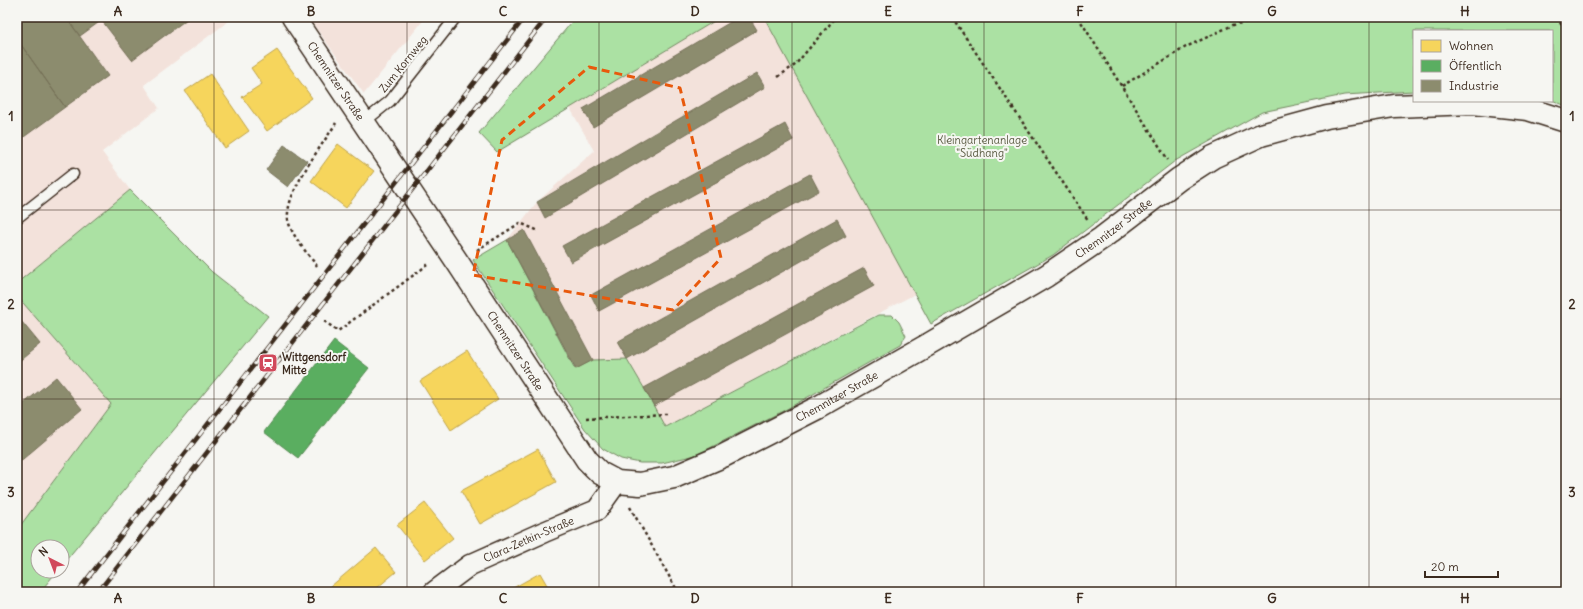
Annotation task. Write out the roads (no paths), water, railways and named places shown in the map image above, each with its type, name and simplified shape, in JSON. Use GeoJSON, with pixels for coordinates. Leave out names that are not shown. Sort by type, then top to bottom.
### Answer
{"type":"FeatureCollection","features":[{"type":"Feature","properties":{"kind":"street","name":"Chemnitzer Straße"},"geometry":{"type":"LineString","coordinates":[[293,17],[587,460],[600,473],[617,482],[640,484],[674,477],[723,456],[817,408],[1046,276],[1102,238],[1179,179],[1213,157],[1261,135],[1327,117],[1394,106],[1473,103],[1528,109],[1566,121]]}},
{"type":"Feature","properties":{"kind":"street","name":"Clara-Zetkin-Straße"},"geometry":{"type":"LineString","coordinates":[[434,592],[470,565],[597,510],[617,482]]}},
{"type":"Feature","properties":{"kind":"lane","name":"Zum Kornweg"},"geometry":{"type":"LineString","coordinates":[[364,122],[390,101],[456,17]]}},
{"type":"Feature","properties":{"kind":"lane"},"geometry":{"type":"LineString","coordinates":[[17,218],[73,174]]}},
{"type":"Feature","properties":{"kind":"railway"},"geometry":{"type":"LineString","coordinates":[[77,592],[525,17]]}},
{"type":"Feature","properties":{"kind":"railway"},"geometry":{"type":"LineString","coordinates":[[98,592],[547,17]]}},
{"type":"Feature","properties":{"kind":"place","name":"Wittgensdorf Mitte"},"geometry":{"type":"Point","coordinates":[268,363]}},
{"type":"Feature","properties":{"kind":"park label","name":"Kleingartenanlage \"Südhang\""},"geometry":{"type":"Point","coordinates":[982,146]}}]}
